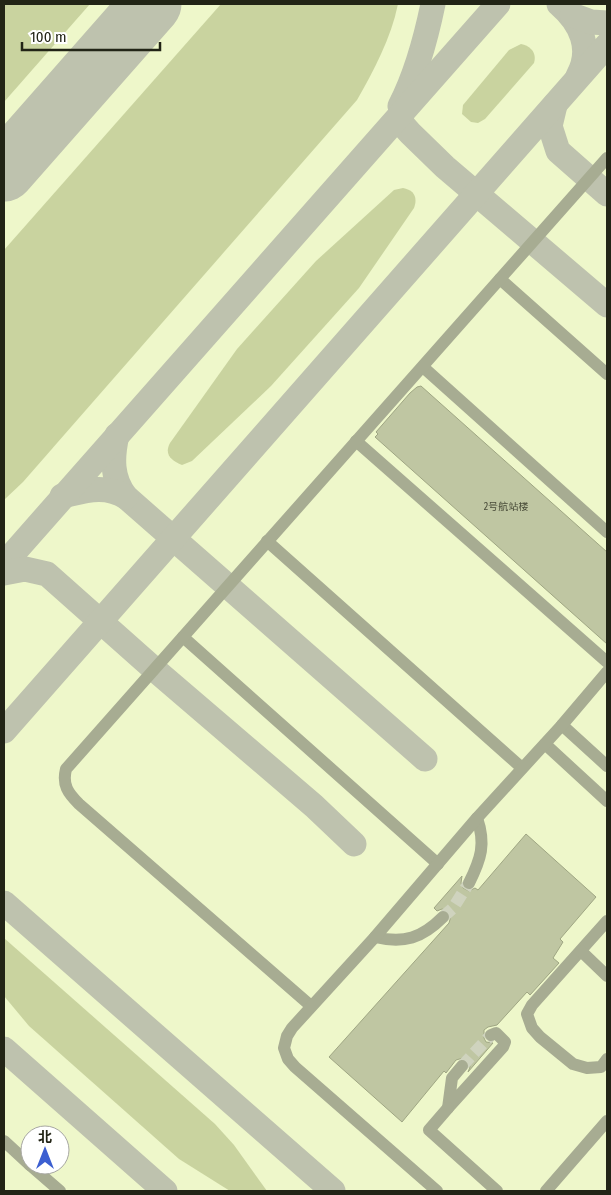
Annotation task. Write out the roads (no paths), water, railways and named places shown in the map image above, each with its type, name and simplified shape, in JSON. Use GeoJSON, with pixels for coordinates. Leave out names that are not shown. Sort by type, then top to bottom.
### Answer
{"type":"FeatureCollection","features":[{"type":"Feature","properties":{"kind":"street"},"geometry":{"type":"LineString","coordinates":[[311,1006],[79,804],[65,787],[64,776],[70,763],[607,158]]}},
{"type":"Feature","properties":{"kind":"street"},"geometry":{"type":"LineString","coordinates":[[500,279],[607,374]]}},
{"type":"Feature","properties":{"kind":"street"},"geometry":{"type":"LineString","coordinates":[[423,367],[607,532]]}},
{"type":"Feature","properties":{"kind":"street"},"geometry":{"type":"LineString","coordinates":[[356,440],[607,662]]}},
{"type":"Feature","properties":{"kind":"street"},"geometry":{"type":"LineString","coordinates":[[267,541],[522,768]]}},
{"type":"Feature","properties":{"kind":"street"},"geometry":{"type":"LineString","coordinates":[[183,637],[438,864]]}},
{"type":"Feature","properties":{"kind":"street"},"geometry":{"type":"LineString","coordinates":[[438,1191],[288,1059],[284,1048],[286,1036],[607,672]]}},
{"type":"Feature","properties":{"kind":"street"},"geometry":{"type":"LineString","coordinates":[[562,725],[607,766]]}},
{"type":"Feature","properties":{"kind":"street"},"geometry":{"type":"LineString","coordinates":[[545,744],[607,801]]}},
{"type":"Feature","properties":{"kind":"street"},"geometry":{"type":"LineString","coordinates":[[469,882],[482,855],[483,842],[477,818]]}},
{"type":"Feature","properties":{"kind":"street"},"geometry":{"type":"LineString","coordinates":[[375,937],[401,940],[414,938],[426,932],[444,917]]}},
{"type":"Feature","properties":{"kind":"street"},"geometry":{"type":"LineString","coordinates":[[604,930],[581,951],[532,1005],[527,1014],[528,1022],[540,1037],[577,1066],[587,1068],[601,1067],[607,1059]]}},
{"type":"Feature","properties":{"kind":"street"},"geometry":{"type":"LineString","coordinates":[[581,951],[607,976]]}},
{"type":"Feature","properties":{"kind":"street"},"geometry":{"type":"LineString","coordinates":[[491,1035],[499,1034],[504,1039],[505,1045],[429,1130],[497,1191]]}},
{"type":"Feature","properties":{"kind":"street"},"geometry":{"type":"LineString","coordinates":[[448,1108],[452,1078],[462,1066]]}},
{"type":"Feature","properties":{"kind":"street"},"geometry":{"type":"LineString","coordinates":[[548,1190],[607,1121]]}},
{"type":"Feature","properties":{"kind":"street"},"geometry":{"type":"LineString","coordinates":[[4,1142],[20,1156]]}},
{"type":"Feature","properties":{"kind":"street"},"geometry":{"type":"LineString","coordinates":[[42,1175],[60,1191]]}},
{"type":"Feature","properties":{"kind":"tunnel"},"geometry":{"type":"LineString","coordinates":[[443,917],[453,908],[469,883]]}},
{"type":"Feature","properties":{"kind":"tunnel"},"geometry":{"type":"LineString","coordinates":[[462,1066],[491,1035]]}}]}
